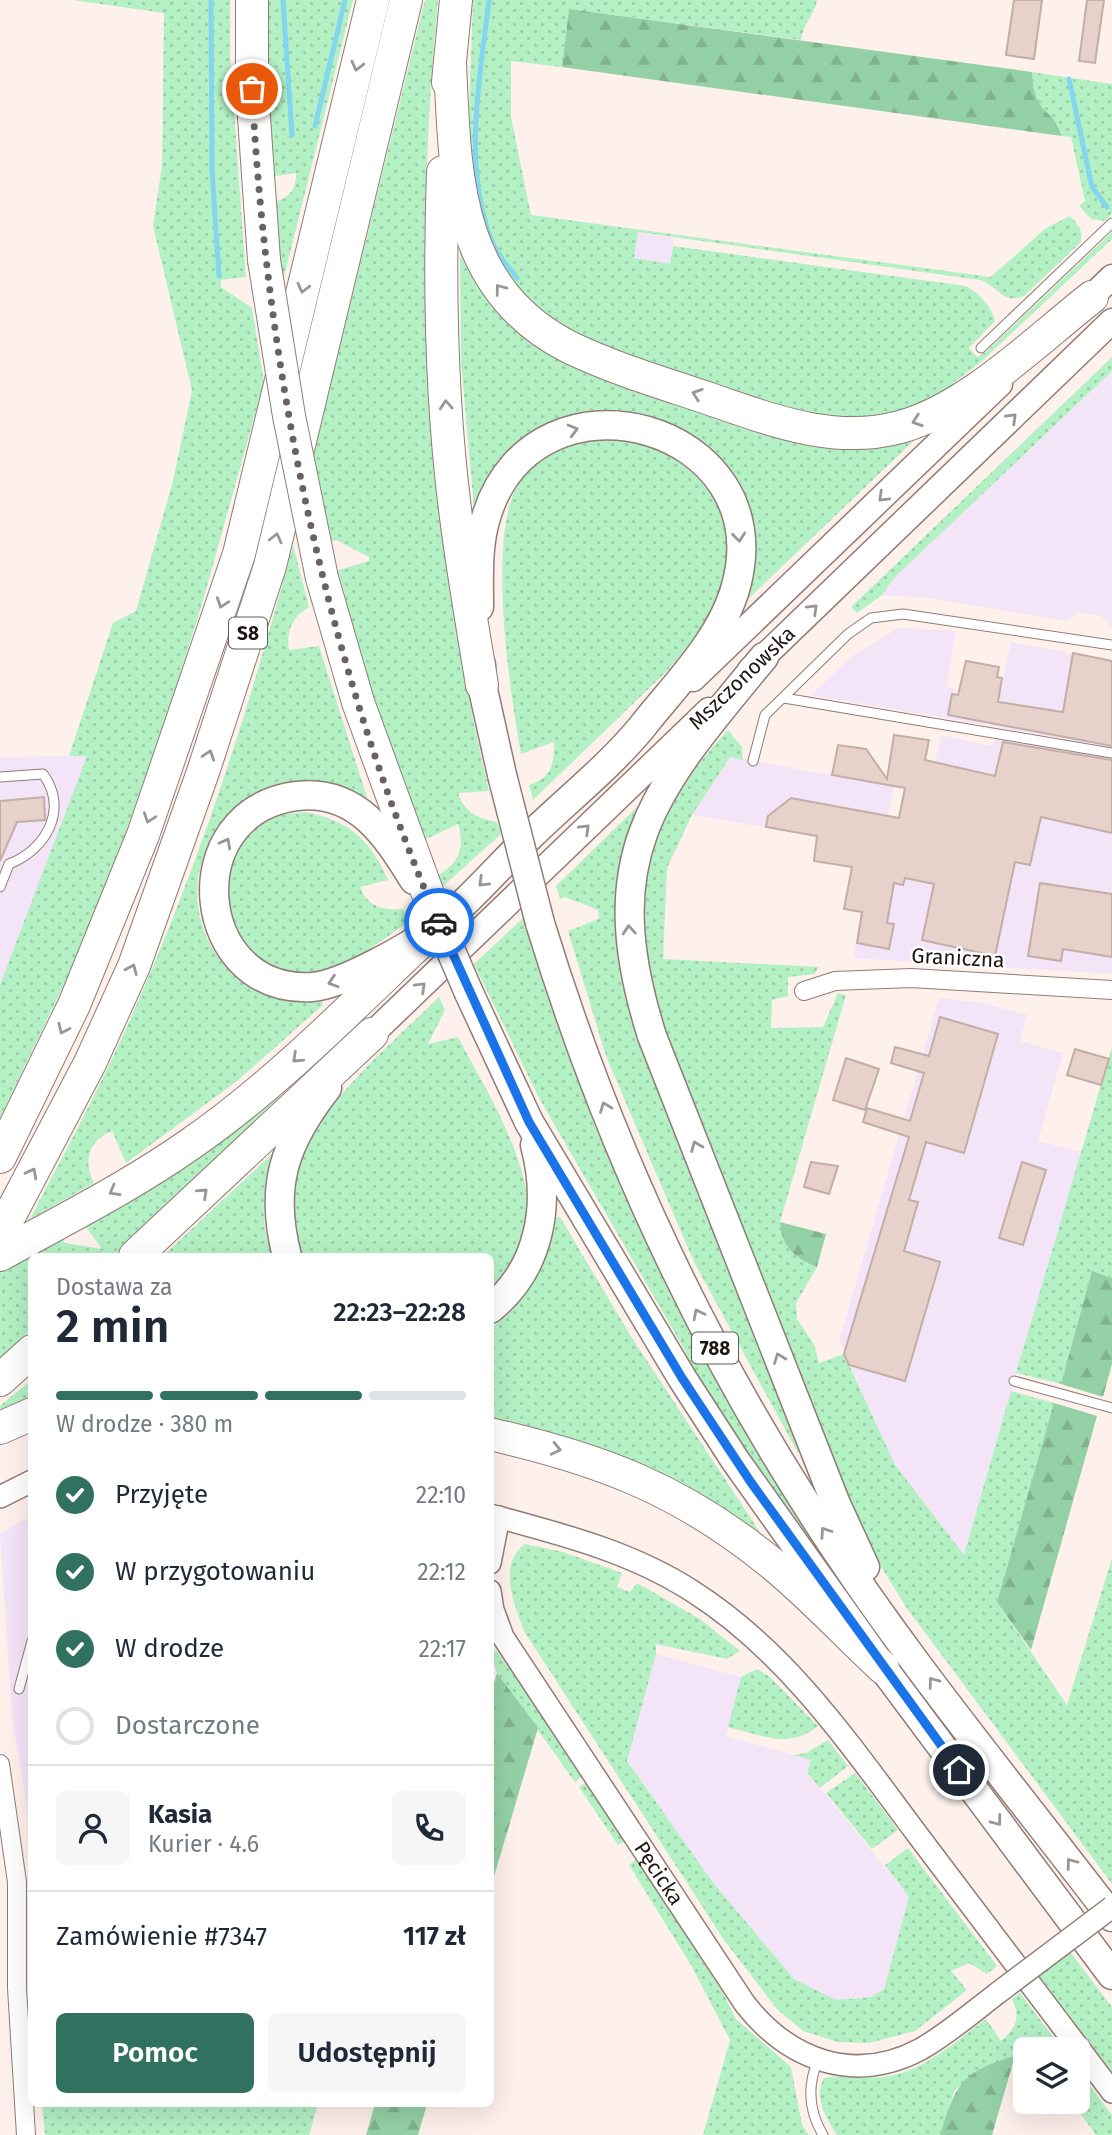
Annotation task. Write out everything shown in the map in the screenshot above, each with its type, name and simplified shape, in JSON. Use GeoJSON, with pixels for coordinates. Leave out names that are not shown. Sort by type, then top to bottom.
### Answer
{"type":"FeatureCollection","features":[{"type":"Feature","properties":{"kind":"highway"},"geometry":{"type":"LineString","coordinates":[[0,1255],[155,1168],[258,1093],[436,921],[409,861],[342,652],[322,578],[289,416],[264,260],[252,89],[251,0]]}},
{"type":"Feature","properties":{"kind":"highway","name":"S8"},"geometry":{"type":"LineString","coordinates":[[0,1157],[74,1005],[143,835],[239,554],[373,0]]}},
{"type":"Feature","properties":{"kind":"highway","name":"S8"},"geometry":{"type":"LineString","coordinates":[[0,1234],[90,1063],[134,966],[197,793],[270,566],[406,0]]}},
{"type":"Feature","properties":{"kind":"highway"},"geometry":{"type":"LineString","coordinates":[[456,0],[441,235],[445,396],[455,515],[482,685]]}},
{"type":"Feature","properties":{"kind":"highway"},"geometry":{"type":"LineString","coordinates":[[450,63],[455,163],[461,204],[469,233],[484,265],[511,303],[547,333],[608,364],[812,431],[837,433],[887,430],[932,416],[964,398],[1102,287]]}},
{"type":"Feature","properties":{"kind":"highway"},"geometry":{"type":"LineString","coordinates":[[138,1253],[372,1034]]}},
{"type":"Feature","properties":{"kind":"highway"},"geometry":{"type":"LineString","coordinates":[[0,1380],[28,1355]]}},
{"type":"Feature","properties":{"kind":"highway"},"geometry":{"type":"LineString","coordinates":[[0,1428],[28,1415]]}},
{"type":"Feature","properties":{"kind":"highway"},"geometry":{"type":"LineString","coordinates":[[494,1435],[566,1452],[617,1469],[686,1504],[769,1561],[883,1668]]}},
{"type":"Feature","properties":{"kind":"main road","name":"Mszczonowska"},"geometry":{"type":"LineString","coordinates":[[638,732],[1102,287]]}},
{"type":"Feature","properties":{"kind":"main road","name":"Mszczonowska"},"geometry":{"type":"LineString","coordinates":[[372,1034],[1112,321]]}},
{"type":"Feature","properties":{"kind":"main road"},"geometry":{"type":"LineString","coordinates":[[409,861],[375,823],[357,808],[328,798],[308,795],[282,798],[245,818],[232,831],[223,848],[213,882],[216,919],[232,950],[248,967],[285,985],[308,988],[328,985],[348,977],[436,921],[638,732],[719,625],[736,586],[740,561],[736,516],[716,474],[696,454],[656,432],[627,425],[599,424],[569,430],[541,442],[515,465],[487,513],[482,535],[479,608],[482,685]]}},
{"type":"Feature","properties":{"kind":"main road"},"geometry":{"type":"LineString","coordinates":[[764,657],[673,772],[657,798],[634,860],[629,891],[629,937],[633,968],[653,1036],[836,1504],[906,1648]]}},
{"type":"Feature","properties":{"kind":"main road","name":"788"},"geometry":{"type":"LineString","coordinates":[[482,685],[540,923],[561,988],[607,1112],[677,1273],[722,1360],[804,1502],[906,1648],[1112,1917]]}},
{"type":"Feature","properties":{"kind":"main road"},"geometry":{"type":"LineString","coordinates":[[436,921],[529,1122],[542,1184],[537,1238],[526,1269],[494,1305]]}},
{"type":"Feature","properties":{"kind":"main road"},"geometry":{"type":"LineString","coordinates":[[286,1253],[278,1204],[286,1154],[308,1114],[372,1034]]}},
{"type":"Feature","properties":{"kind":"main road","name":"788"},"geometry":{"type":"LineString","coordinates":[[529,1122],[682,1378],[735,1460],[883,1668],[1112,1975]]}},
{"type":"Feature","properties":{"kind":"street","name":"Graniczna"},"geometry":{"type":"LineString","coordinates":[[804,991],[835,981],[911,978],[1112,990]]}},
{"type":"Feature","properties":{"kind":"street"},"geometry":{"type":"LineString","coordinates":[[0,1497],[28,1482]]}},
{"type":"Feature","properties":{"kind":"street"},"geometry":{"type":"LineString","coordinates":[[495,1516],[563,1533],[654,1570],[692,1591],[723,1614],[794,1675],[1112,2092]]}},
{"type":"Feature","properties":{"kind":"street","name":"Pęcicka"},"geometry":{"type":"LineString","coordinates":[[494,1613],[503,1637],[745,2004],[777,2039],[818,2060],[857,2066],[902,2058],[932,2042],[1112,1907]]}},
{"type":"Feature","properties":{"kind":"street"},"geometry":{"type":"LineString","coordinates":[[0,1764],[17,1882],[17,1988],[26,2135]]}},
{"type":"Feature","properties":{"kind":"lane"},"geometry":{"type":"LineString","coordinates":[[981,348],[1112,223]]}},
{"type":"Feature","properties":{"kind":"lane"},"geometry":{"type":"LineString","coordinates":[[753,761],[763,720],[848,634],[871,618],[887,614],[927,617],[1112,645]]}},
{"type":"Feature","properties":{"kind":"lane"},"geometry":{"type":"LineString","coordinates":[[784,698],[1112,753]]}},
{"type":"Feature","properties":{"kind":"lane"},"geometry":{"type":"LineString","coordinates":[[0,777],[43,774],[49,782],[54,820],[46,837],[30,854],[9,864],[0,887]]}},
{"type":"Feature","properties":{"kind":"lane"},"geometry":{"type":"LineString","coordinates":[[1014,1381],[1112,1408]]}},
{"type":"Feature","properties":{"kind":"lane"},"geometry":{"type":"LineString","coordinates":[[19,1689],[28,1656]]}},
{"type":"Feature","properties":{"kind":"lane"},"geometry":{"type":"LineString","coordinates":[[818,2060],[811,2076],[810,2094],[812,2111],[824,2135]]}},
{"type":"Feature","properties":{"kind":"shaded area"},"geometry":{"type":"Polygon","coordinates":[[[637,232],[674,238],[670,264],[633,258],[637,232]]]}},
{"type":"Feature","properties":{"kind":"shaded area"},"geometry":{"type":"Polygon","coordinates":[[[1112,371],[1112,627],[1101,616],[1079,612],[1068,621],[928,598],[882,595],[894,578],[1112,371]]]}},
{"type":"Feature","properties":{"kind":"shaded area"},"geometry":{"type":"Polygon","coordinates":[[[898,628],[956,631],[947,686],[955,689],[955,695],[998,702],[1011,642],[1112,661],[1112,747],[811,695],[851,657],[898,628]]]}},
{"type":"Feature","properties":{"kind":"shaded area"},"geometry":{"type":"Polygon","coordinates":[[[941,735],[991,746],[997,739],[1112,759],[1112,974],[853,958],[875,846],[692,815],[730,757],[894,786],[887,822],[921,828],[941,735]]]}},
{"type":"Feature","properties":{"kind":"shaded area"},"geometry":{"type":"Polygon","coordinates":[[[88,755],[0,985],[0,758],[88,755]]]}},
{"type":"Feature","properties":{"kind":"shaded area"},"geometry":{"type":"Polygon","coordinates":[[[939,998],[983,1003],[1027,1015],[1020,1041],[1063,1053],[1038,1141],[1081,1152],[964,1556],[895,1465],[839,1341],[939,998]]]}},
{"type":"Feature","properties":{"kind":"shaded area"},"geometry":{"type":"Polygon","coordinates":[[[28,1518],[28,1815],[12,1716],[0,1534],[28,1518]]]}},
{"type":"Feature","properties":{"kind":"shaded area"},"geometry":{"type":"Polygon","coordinates":[[[656,1654],[741,1677],[726,1736],[811,1760],[807,1772],[909,1897],[884,1989],[872,1997],[836,2000],[794,1979],[714,1884],[627,1761],[656,1654]]]}},
{"type":"Feature","properties":{"kind":"green space"},"geometry":{"type":"Polygon","coordinates":[[[72,0],[230,0],[230,56],[246,277],[221,280],[221,287],[252,308],[264,382],[204,597],[156,754],[79,953],[0,1118],[0,985],[87,756],[69,756],[113,623],[136,611],[173,481],[192,390],[153,226],[162,165],[164,13],[72,0]]]}},
{"type":"Feature","properties":{"kind":"green space"},"geometry":{"type":"Polygon","coordinates":[[[264,0],[353,0],[282,285],[274,202],[291,192],[296,173],[275,176],[271,161],[264,0]]]}},
{"type":"Feature","properties":{"kind":"green space"},"geometry":{"type":"Polygon","coordinates":[[[425,0],[438,0],[426,200],[430,398],[451,595],[489,791],[458,793],[473,814],[497,822],[501,834],[441,888],[437,876],[451,866],[460,848],[458,824],[424,840],[366,675],[338,570],[369,561],[369,557],[336,540],[330,542],[312,460],[425,0]]]}},
{"type":"Feature","properties":{"kind":"green space"},"geometry":{"type":"Polygon","coordinates":[[[473,0],[817,0],[801,40],[569,9],[562,67],[511,61],[511,117],[531,215],[991,277],[1046,228],[1070,216],[1081,232],[1080,243],[1024,296],[1017,298],[1005,296],[980,280],[638,232],[634,258],[670,264],[673,246],[966,286],[984,301],[995,321],[969,348],[977,357],[986,352],[1112,232],[1112,239],[981,362],[953,383],[951,390],[899,416],[820,421],[571,336],[520,294],[491,250],[467,168],[473,0]]]}},
{"type":"Feature","properties":{"kind":"green space"},"geometry":{"type":"Polygon","coordinates":[[[569,9],[1032,72],[1036,97],[1058,126],[1062,136],[562,67],[569,9]]]}},
{"type":"Feature","properties":{"kind":"green space"},"geometry":{"type":"Polygon","coordinates":[[[1032,72],[1112,84],[1112,213],[1105,221],[1091,219],[1079,206],[1085,201],[1071,137],[1062,136],[1058,126],[1040,104],[1033,86],[1032,72]]]}},
{"type":"Feature","properties":{"kind":"green space"},"geometry":{"type":"Polygon","coordinates":[[[460,244],[477,284],[498,310],[754,430],[923,432],[747,600],[753,534],[735,480],[700,441],[653,417],[601,410],[549,422],[505,454],[474,507],[461,362],[460,244]]]}},
{"type":"Feature","properties":{"kind":"green space"},"geometry":{"type":"Polygon","coordinates":[[[1112,357],[1112,371],[894,578],[882,595],[857,613],[851,607],[1112,357]]]}},
{"type":"Feature","properties":{"kind":"green space"},"geometry":{"type":"Polygon","coordinates":[[[595,437],[655,445],[679,460],[715,494],[729,539],[726,581],[703,628],[667,671],[533,800],[529,785],[543,778],[550,769],[554,742],[521,754],[511,693],[502,576],[509,507],[519,483],[534,466],[563,448],[595,437]]]}},
{"type":"Feature","properties":{"kind":"green space"},"geometry":{"type":"Polygon","coordinates":[[[293,545],[309,607],[292,625],[288,636],[289,650],[319,646],[370,807],[353,796],[219,829],[199,872],[198,905],[204,930],[214,951],[230,970],[248,984],[270,995],[295,1000],[321,1000],[323,1005],[237,1081],[126,1163],[112,1131],[104,1135],[90,1152],[89,1167],[94,1183],[30,1219],[109,1066],[146,984],[195,861],[238,735],[293,545]]]}},
{"type":"Feature","properties":{"kind":"green space"},"geometry":{"type":"Polygon","coordinates":[[[728,730],[742,747],[743,760],[730,757],[692,815],[667,868],[663,959],[819,967],[814,974],[788,977],[788,996],[772,1000],[771,1028],[823,1027],[838,993],[846,995],[780,1222],[786,1245],[796,1256],[817,1267],[796,1303],[797,1319],[814,1344],[819,1363],[844,1354],[895,1465],[964,1555],[1011,1391],[1054,1403],[997,1602],[1067,1705],[1112,1558],[1112,1884],[906,1607],[869,1547],[835,1470],[653,999],[643,924],[648,870],[666,819],[679,795],[693,772],[728,730]]]}},
{"type":"Feature","properties":{"kind":"green space"},"geometry":{"type":"Polygon","coordinates":[[[639,805],[621,880],[619,903],[620,949],[629,1002],[800,1450],[798,1453],[694,1262],[606,1056],[568,931],[599,919],[598,910],[565,897],[560,899],[556,886],[639,805]]]}},
{"type":"Feature","properties":{"kind":"green space"},"geometry":{"type":"Polygon","coordinates":[[[305,812],[346,826],[366,843],[388,880],[360,887],[363,893],[377,906],[403,909],[408,922],[353,961],[321,972],[303,974],[280,969],[247,951],[224,912],[230,855],[258,825],[280,815],[305,812]]]}},
{"type":"Feature","properties":{"kind":"green space"},"geometry":{"type":"Polygon","coordinates":[[[523,918],[594,1124],[658,1263],[913,1682],[910,1685],[779,1503],[683,1357],[686,1352],[539,1098],[474,964],[523,918]]]}},
{"type":"Feature","properties":{"kind":"green space"},"geometry":{"type":"Polygon","coordinates":[[[439,997],[445,1010],[428,1044],[458,1037],[501,1118],[524,1179],[528,1209],[526,1237],[515,1264],[494,1288],[494,1253],[302,1253],[293,1217],[295,1180],[308,1145],[328,1112],[354,1080],[439,997]]]}},
{"type":"Feature","properties":{"kind":"green space"},"geometry":{"type":"Polygon","coordinates":[[[1112,1047],[1112,1278],[1092,1272],[1061,1384],[1016,1373],[1112,1047]]]}},
{"type":"Feature","properties":{"kind":"green space"},"geometry":{"type":"Polygon","coordinates":[[[282,1095],[117,1253],[34,1253],[61,1238],[65,1243],[102,1249],[86,1227],[225,1138],[282,1095]]]}},
{"type":"Feature","properties":{"kind":"green space"},"geometry":{"type":"Polygon","coordinates":[[[271,1155],[266,1181],[264,1219],[272,1253],[166,1253],[271,1155]]]}},
{"type":"Feature","properties":{"kind":"green space"},"geometry":{"type":"Polygon","coordinates":[[[556,1217],[560,1217],[632,1338],[769,1546],[642,1465],[578,1441],[494,1420],[494,1325],[526,1293],[542,1265],[556,1217]]]}},
{"type":"Feature","properties":{"kind":"green space"},"geometry":{"type":"Polygon","coordinates":[[[780,1222],[826,1234],[817,1267],[796,1256],[786,1245],[780,1222]]]}},
{"type":"Feature","properties":{"kind":"green space"},"geometry":{"type":"Polygon","coordinates":[[[28,1256],[28,1333],[0,1359],[0,1272],[28,1256]]]}},
{"type":"Feature","properties":{"kind":"green space"},"geometry":{"type":"Polygon","coordinates":[[[1092,1271],[1112,1278],[1112,1364],[1103,1397],[1061,1384],[1092,1271]]]}},
{"type":"Feature","properties":{"kind":"green space"},"geometry":{"type":"Polygon","coordinates":[[[28,1383],[28,1400],[0,1412],[0,1406],[28,1383]]]}},
{"type":"Feature","properties":{"kind":"green space"},"geometry":{"type":"Polygon","coordinates":[[[1054,1403],[1097,1416],[1031,1650],[997,1602],[1054,1403]]]}},
{"type":"Feature","properties":{"kind":"green space"},"geometry":{"type":"Polygon","coordinates":[[[525,1544],[563,1552],[622,1573],[617,1587],[630,1592],[637,1583],[700,1619],[740,1651],[727,1659],[656,1644],[656,1654],[627,1761],[714,1884],[794,1979],[836,2000],[872,1997],[884,1989],[909,1897],[885,1865],[908,1848],[997,1966],[987,1974],[969,1963],[951,1971],[967,1990],[915,2031],[869,2043],[838,2042],[803,2031],[777,2009],[724,1940],[524,1631],[510,1585],[510,1573],[517,1553],[525,1544]]]}},
{"type":"Feature","properties":{"kind":"green space"},"geometry":{"type":"Polygon","coordinates":[[[496,1650],[584,1775],[575,1782],[497,1673],[496,1650]]]}},
{"type":"Feature","properties":{"kind":"green space"},"geometry":{"type":"Polygon","coordinates":[[[757,1669],[770,1677],[818,1726],[807,1733],[786,1739],[764,1737],[728,1727],[741,1677],[757,1669]]]}},
{"type":"Feature","properties":{"kind":"green space"},"geometry":{"type":"Polygon","coordinates":[[[497,1673],[538,1728],[494,1876],[494,1683],[497,1673]]]}},
{"type":"Feature","properties":{"kind":"green space"},"geometry":{"type":"Polygon","coordinates":[[[828,1740],[848,1766],[820,1788],[807,1772],[811,1760],[793,1755],[806,1753],[828,1740]]]}},
{"type":"Feature","properties":{"kind":"green space"},"geometry":{"type":"Polygon","coordinates":[[[855,1773],[898,1830],[872,1849],[826,1793],[855,1773]]]}},
{"type":"Feature","properties":{"kind":"green space"},"geometry":{"type":"Polygon","coordinates":[[[588,1781],[627,1840],[618,1845],[579,1787],[588,1781]]]}},
{"type":"Feature","properties":{"kind":"green space"},"geometry":{"type":"Polygon","coordinates":[[[637,1858],[723,1993],[736,2019],[791,2067],[802,2125],[809,2135],[703,2135],[730,2040],[691,1965],[629,1865],[637,1858]]]}},
{"type":"Feature","properties":{"kind":"green space"},"geometry":{"type":"Polygon","coordinates":[[[1070,1952],[1112,2007],[1112,2072],[1090,2043],[1090,2037],[1086,2037],[1039,1975],[1070,1952]]]}},
{"type":"Feature","properties":{"kind":"green space"},"geometry":{"type":"Polygon","coordinates":[[[1020,1993],[1053,2037],[1013,2037],[1013,2057],[955,2089],[940,2135],[837,2135],[820,2100],[824,2078],[884,2077],[912,2069],[938,2055],[986,2019],[1001,2041],[1016,2022],[1012,1999],[1020,1993]]]}},
{"type":"Feature","properties":{"kind":"green space"},"geometry":{"type":"Polygon","coordinates":[[[1013,2057],[992,2135],[940,2135],[951,2103],[963,2082],[982,2068],[1013,2057]]]}},
{"type":"Feature","properties":{"kind":"green space"},"geometry":{"type":"Polygon","coordinates":[[[1090,2086],[1112,2115],[1112,2135],[1096,2135],[1081,2114],[1090,2114],[1090,2086]]]}},
{"type":"Feature","properties":{"kind":"green space"},"geometry":{"type":"Polygon","coordinates":[[[42,2107],[317,2107],[309,2135],[45,2135],[42,2107]]]}},
{"type":"Feature","properties":{"kind":"green space"},"geometry":{"type":"Polygon","coordinates":[[[374,2107],[426,2107],[418,2135],[366,2135],[374,2107]]]}},
{"type":"Feature","properties":{"kind":"building"},"geometry":{"type":"Polygon","coordinates":[[[1014,0],[1042,0],[1034,59],[1006,55],[1014,0]]]}},
{"type":"Feature","properties":{"kind":"building"},"geometry":{"type":"Polygon","coordinates":[[[1087,0],[1104,0],[1095,63],[1079,61],[1087,0]]]}},
{"type":"Feature","properties":{"kind":"building"},"geometry":{"type":"Polygon","coordinates":[[[1073,653],[1112,661],[1112,746],[948,715],[952,694],[958,695],[966,661],[999,667],[997,677],[1002,678],[998,702],[1063,712],[1073,653]]]}},
{"type":"Feature","properties":{"kind":"building"},"geometry":{"type":"Polygon","coordinates":[[[894,735],[929,740],[925,760],[995,776],[1003,742],[1112,760],[1112,833],[1041,817],[1030,865],[1015,862],[995,956],[922,940],[934,884],[905,878],[903,885],[894,883],[887,923],[894,924],[889,949],[857,943],[862,912],[844,909],[852,867],[814,861],[817,836],[766,827],[768,816],[791,798],[899,818],[905,788],[832,775],[838,745],[866,749],[887,779],[894,735]]]}},
{"type":"Feature","properties":{"kind":"building"},"geometry":{"type":"Polygon","coordinates":[[[44,797],[45,820],[17,822],[0,861],[0,801],[44,797]]]}},
{"type":"Feature","properties":{"kind":"building"},"geometry":{"type":"Polygon","coordinates":[[[1040,883],[1112,894],[1112,957],[1063,949],[1061,961],[1028,956],[1040,883]]]}},
{"type":"Feature","properties":{"kind":"building"},"geometry":{"type":"Polygon","coordinates":[[[940,1017],[998,1034],[964,1153],[926,1142],[909,1200],[918,1202],[904,1251],[940,1262],[905,1381],[849,1365],[844,1354],[909,1137],[863,1122],[867,1108],[910,1121],[924,1073],[891,1063],[895,1047],[929,1056],[940,1017]]]}},
{"type":"Feature","properties":{"kind":"building"},"geometry":{"type":"Polygon","coordinates":[[[1075,1049],[1109,1059],[1101,1085],[1067,1075],[1075,1049]]]}},
{"type":"Feature","properties":{"kind":"building"},"geometry":{"type":"Polygon","coordinates":[[[846,1058],[879,1069],[865,1110],[833,1100],[846,1058]]]}},
{"type":"Feature","properties":{"kind":"building"},"geometry":{"type":"Polygon","coordinates":[[[811,1162],[838,1166],[829,1194],[804,1187],[811,1162]]]}},
{"type":"Feature","properties":{"kind":"building"},"geometry":{"type":"Polygon","coordinates":[[[1022,1162],[1046,1170],[1023,1245],[999,1238],[1022,1162]]]}},
{"type":"Feature","properties":{"kind":"waterway"},"geometry":{"type":"LineString","coordinates":[[211,0],[212,170],[219,276]]}},
{"type":"Feature","properties":{"kind":"waterway"},"geometry":{"type":"LineString","coordinates":[[283,0],[292,135]]}},
{"type":"Feature","properties":{"kind":"waterway"},"geometry":{"type":"LineString","coordinates":[[315,126],[345,0]]}},
{"type":"Feature","properties":{"kind":"waterway"},"geometry":{"type":"LineString","coordinates":[[489,0],[476,122],[478,183],[492,242],[517,278]]}},
{"type":"Feature","properties":{"kind":"waterway"},"geometry":{"type":"LineString","coordinates":[[1069,79],[1092,187],[1107,207]]}},
{"type":"Feature","properties":{"kind":"way so far"},"geometry":{"type":"LineString","coordinates":[[252,89],[264,260],[273,325],[322,578],[358,702],[412,856],[439,923]]}},
{"type":"Feature","properties":{"kind":"route"},"geometry":{"type":"LineString","coordinates":[[439,923],[529,1122],[682,1378],[735,1460],[959,1770]]}}]}
